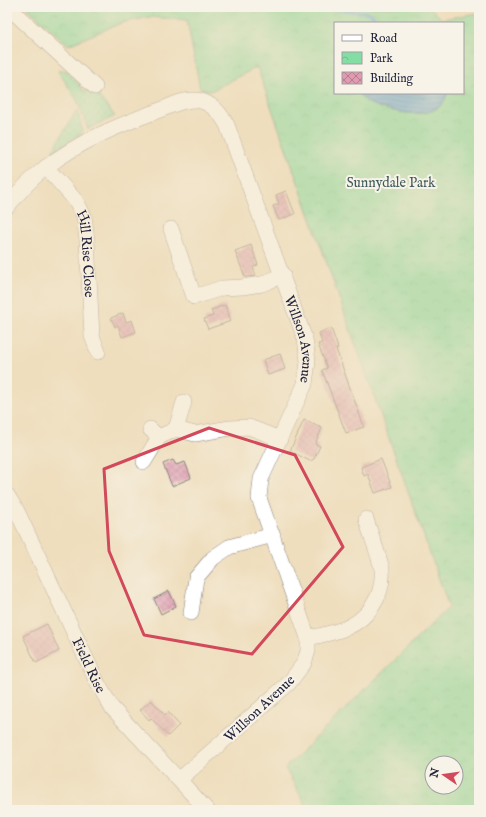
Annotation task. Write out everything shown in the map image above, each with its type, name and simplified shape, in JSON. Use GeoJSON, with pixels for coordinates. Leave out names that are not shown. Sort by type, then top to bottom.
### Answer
{"type":"FeatureCollection","features":[{"type":"Feature","properties":{"kind":"street"},"geometry":{"type":"LineString","coordinates":[[8,7],[95,87]]}},
{"type":"Feature","properties":{"kind":"street","name":"Willson Avenue"},"geometry":{"type":"LineString","coordinates":[[7,207],[24,186],[46,167],[87,140],[125,122],[184,101],[196,100],[208,104],[218,111],[227,125],[305,339],[308,361],[305,384],[261,479],[259,498],[308,638],[308,651],[304,663],[289,683],[179,780]]}},
{"type":"Feature","properties":{"kind":"street","name":"Hill Rise Close"},"geometry":{"type":"LineString","coordinates":[[46,167],[76,201],[84,216],[87,240],[92,336],[98,352]]}},
{"type":"Feature","properties":{"kind":"street"},"geometry":{"type":"LineString","coordinates":[[171,229],[194,297],[222,288],[262,284],[282,275]]}},
{"type":"Feature","properties":{"kind":"street"},"geometry":{"type":"LineString","coordinates":[[176,429],[184,402]]}},
{"type":"Feature","properties":{"kind":"street"},"geometry":{"type":"LineString","coordinates":[[144,462],[154,433],[176,429],[196,434],[230,428],[250,427],[280,440]]}},
{"type":"Feature","properties":{"kind":"street","name":"Field Rise"},"geometry":{"type":"LineString","coordinates":[[7,495],[17,511],[98,684],[112,708],[208,810]]}},
{"type":"Feature","properties":{"kind":"street"},"geometry":{"type":"LineString","coordinates":[[308,638],[332,634],[357,624],[373,608],[380,591],[382,571],[366,519]]}},
{"type":"Feature","properties":{"kind":"street"},"geometry":{"type":"LineString","coordinates":[[191,613],[191,577],[213,558],[229,547],[273,535]]}},
{"type":"Feature","properties":{"kind":"highlighted area"},"geometry":{"type":"Polygon","coordinates":[[[209,428],[295,455],[343,547],[252,654],[144,635],[109,551],[104,469],[209,428]]]}},
{"type":"Feature","properties":{"kind":"green space","name":"Sunnydale Park"},"geometry":{"type":"Polygon","coordinates":[[[26,7],[430,7],[442,19],[479,13],[479,810],[309,810],[285,768],[449,607],[257,67],[211,91],[200,89],[187,20],[149,17],[121,23],[68,45],[26,7]]]}},
{"type":"Feature","properties":{"kind":"green space"},"geometry":{"type":"Polygon","coordinates":[[[58,71],[68,71],[85,92],[92,88],[115,116],[88,129],[77,100],[58,71]]]}},
{"type":"Feature","properties":{"kind":"green space"},"geometry":{"type":"Polygon","coordinates":[[[77,110],[83,132],[51,153],[77,110]]]}},
{"type":"Feature","properties":{"kind":"water"},"geometry":{"type":"Polygon","coordinates":[[[359,94],[447,94],[443,103],[435,109],[424,113],[399,112],[376,106],[364,99],[359,94]]]}},
{"type":"Feature","properties":{"kind":"building"},"geometry":{"type":"Polygon","coordinates":[[[286,191],[295,214],[279,220],[273,206],[279,204],[276,195],[286,191]]]}},
{"type":"Feature","properties":{"kind":"building"},"geometry":{"type":"Polygon","coordinates":[[[251,245],[258,265],[253,267],[256,276],[245,277],[235,251],[251,245]]]}},
{"type":"Feature","properties":{"kind":"building"},"geometry":{"type":"Polygon","coordinates":[[[225,305],[231,321],[208,329],[204,319],[213,316],[211,310],[225,305]]]}},
{"type":"Feature","properties":{"kind":"building"},"geometry":{"type":"Polygon","coordinates":[[[123,313],[126,322],[132,320],[136,332],[122,337],[118,325],[115,327],[111,318],[123,313]]]}},
{"type":"Feature","properties":{"kind":"building"},"geometry":{"type":"Polygon","coordinates":[[[331,328],[338,348],[336,349],[364,427],[346,433],[322,370],[327,368],[318,344],[322,343],[319,333],[331,328]]]}},
{"type":"Feature","properties":{"kind":"building"},"geometry":{"type":"Polygon","coordinates":[[[280,354],[285,369],[268,375],[263,360],[280,354]]]}},
{"type":"Feature","properties":{"kind":"building"},"geometry":{"type":"Polygon","coordinates":[[[304,420],[322,428],[315,444],[320,446],[314,459],[310,461],[290,451],[304,420]]]}},
{"type":"Feature","properties":{"kind":"building"},"geometry":{"type":"Polygon","coordinates":[[[381,459],[392,487],[375,493],[368,474],[364,476],[361,467],[381,459]]]}},
{"type":"Feature","properties":{"kind":"building"},"geometry":{"type":"Polygon","coordinates":[[[173,460],[176,465],[185,462],[191,478],[172,486],[163,464],[173,460]]]}},
{"type":"Feature","properties":{"kind":"building"},"geometry":{"type":"Polygon","coordinates":[[[169,591],[176,606],[161,614],[154,599],[169,591]]]}},
{"type":"Feature","properties":{"kind":"building"},"geometry":{"type":"Polygon","coordinates":[[[47,624],[59,651],[36,663],[23,636],[47,624]]]}},
{"type":"Feature","properties":{"kind":"building"},"geometry":{"type":"Polygon","coordinates":[[[151,700],[165,715],[168,712],[179,725],[168,736],[151,718],[149,720],[140,710],[151,700]]]}},
{"type":"Feature","properties":{"kind":"waterway"},"geometry":{"type":"LineString","coordinates":[[288,7],[336,9],[370,13],[379,22]]}}]}
